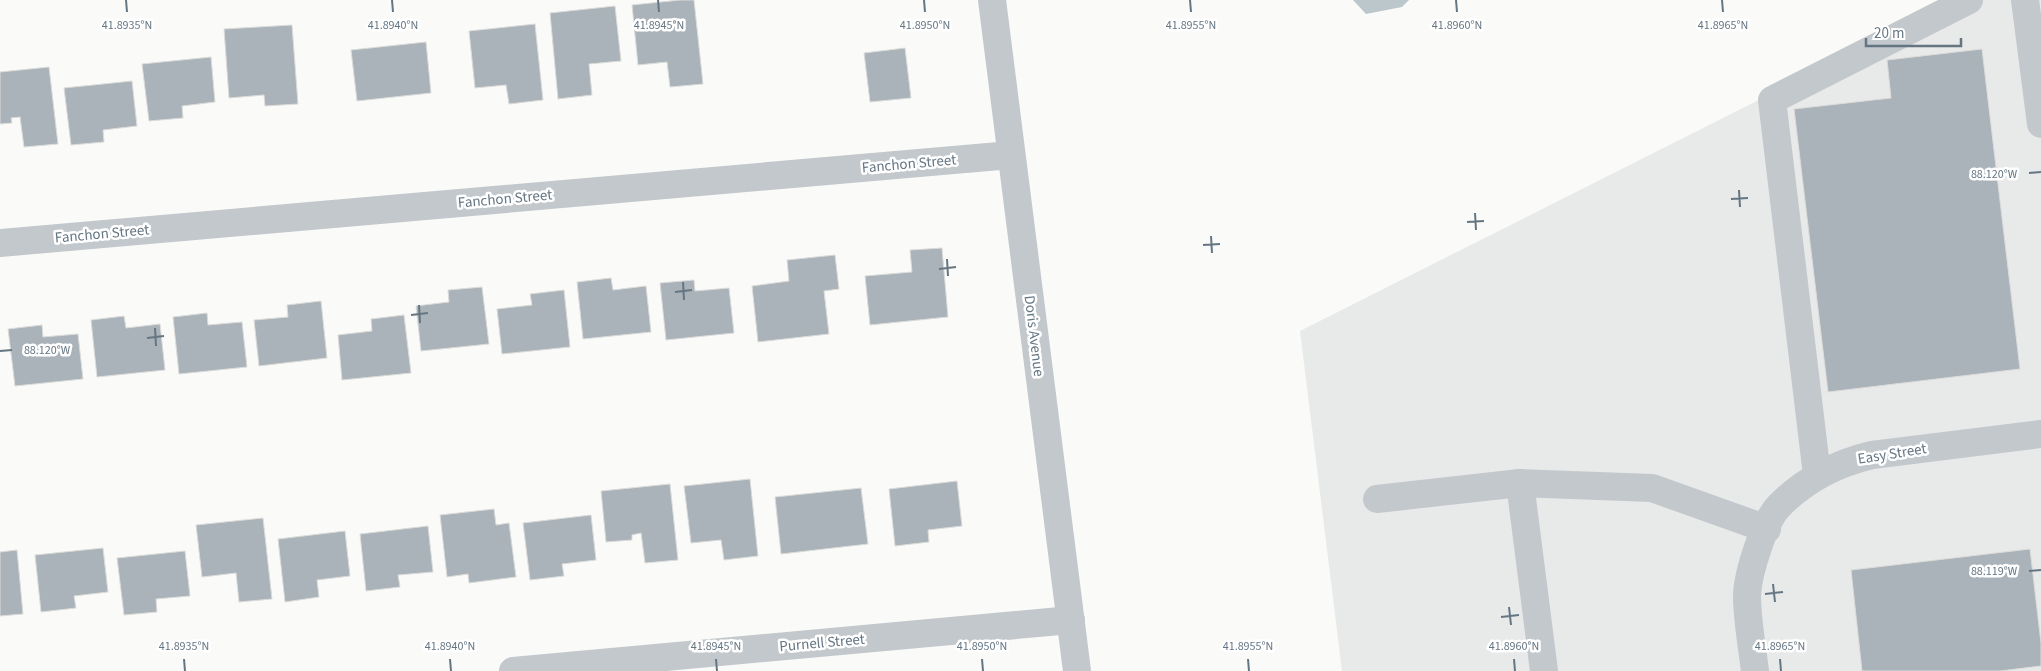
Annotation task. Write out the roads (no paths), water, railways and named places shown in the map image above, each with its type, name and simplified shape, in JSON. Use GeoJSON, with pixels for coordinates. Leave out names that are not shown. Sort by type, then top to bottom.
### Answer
{"type":"FeatureCollection","features":[{"type":"Feature","properties":{"kind":"street","name":"Doris Avenue"},"geometry":{"type":"LineString","coordinates":[[992,0],[1010,155],[1077,671]]}},
{"type":"Feature","properties":{"kind":"street"},"geometry":{"type":"LineString","coordinates":[[1817,476],[1772,100],[1969,0]]}},
{"type":"Feature","properties":{"kind":"street"},"geometry":{"type":"LineString","coordinates":[[2025,0],[2041,124]]}},
{"type":"Feature","properties":{"kind":"street","name":"Fanchon Street"},"geometry":{"type":"LineString","coordinates":[[0,243],[1010,155]]}},
{"type":"Feature","properties":{"kind":"street","name":"Easy Street"},"geometry":{"type":"LineString","coordinates":[[1755,671],[1747,594],[1752,564],[1778,506],[1817,476],[1848,460],[1872,455],[2041,434]]}},
{"type":"Feature","properties":{"kind":"street"},"geometry":{"type":"LineString","coordinates":[[1377,499],[1520,483],[1652,488],[1767,529]]}},
{"type":"Feature","properties":{"kind":"street"},"geometry":{"type":"LineString","coordinates":[[1520,483],[1544,671]]}},
{"type":"Feature","properties":{"kind":"street","name":"Purnell Street"},"geometry":{"type":"LineString","coordinates":[[513,671],[1071,620]]}}]}
